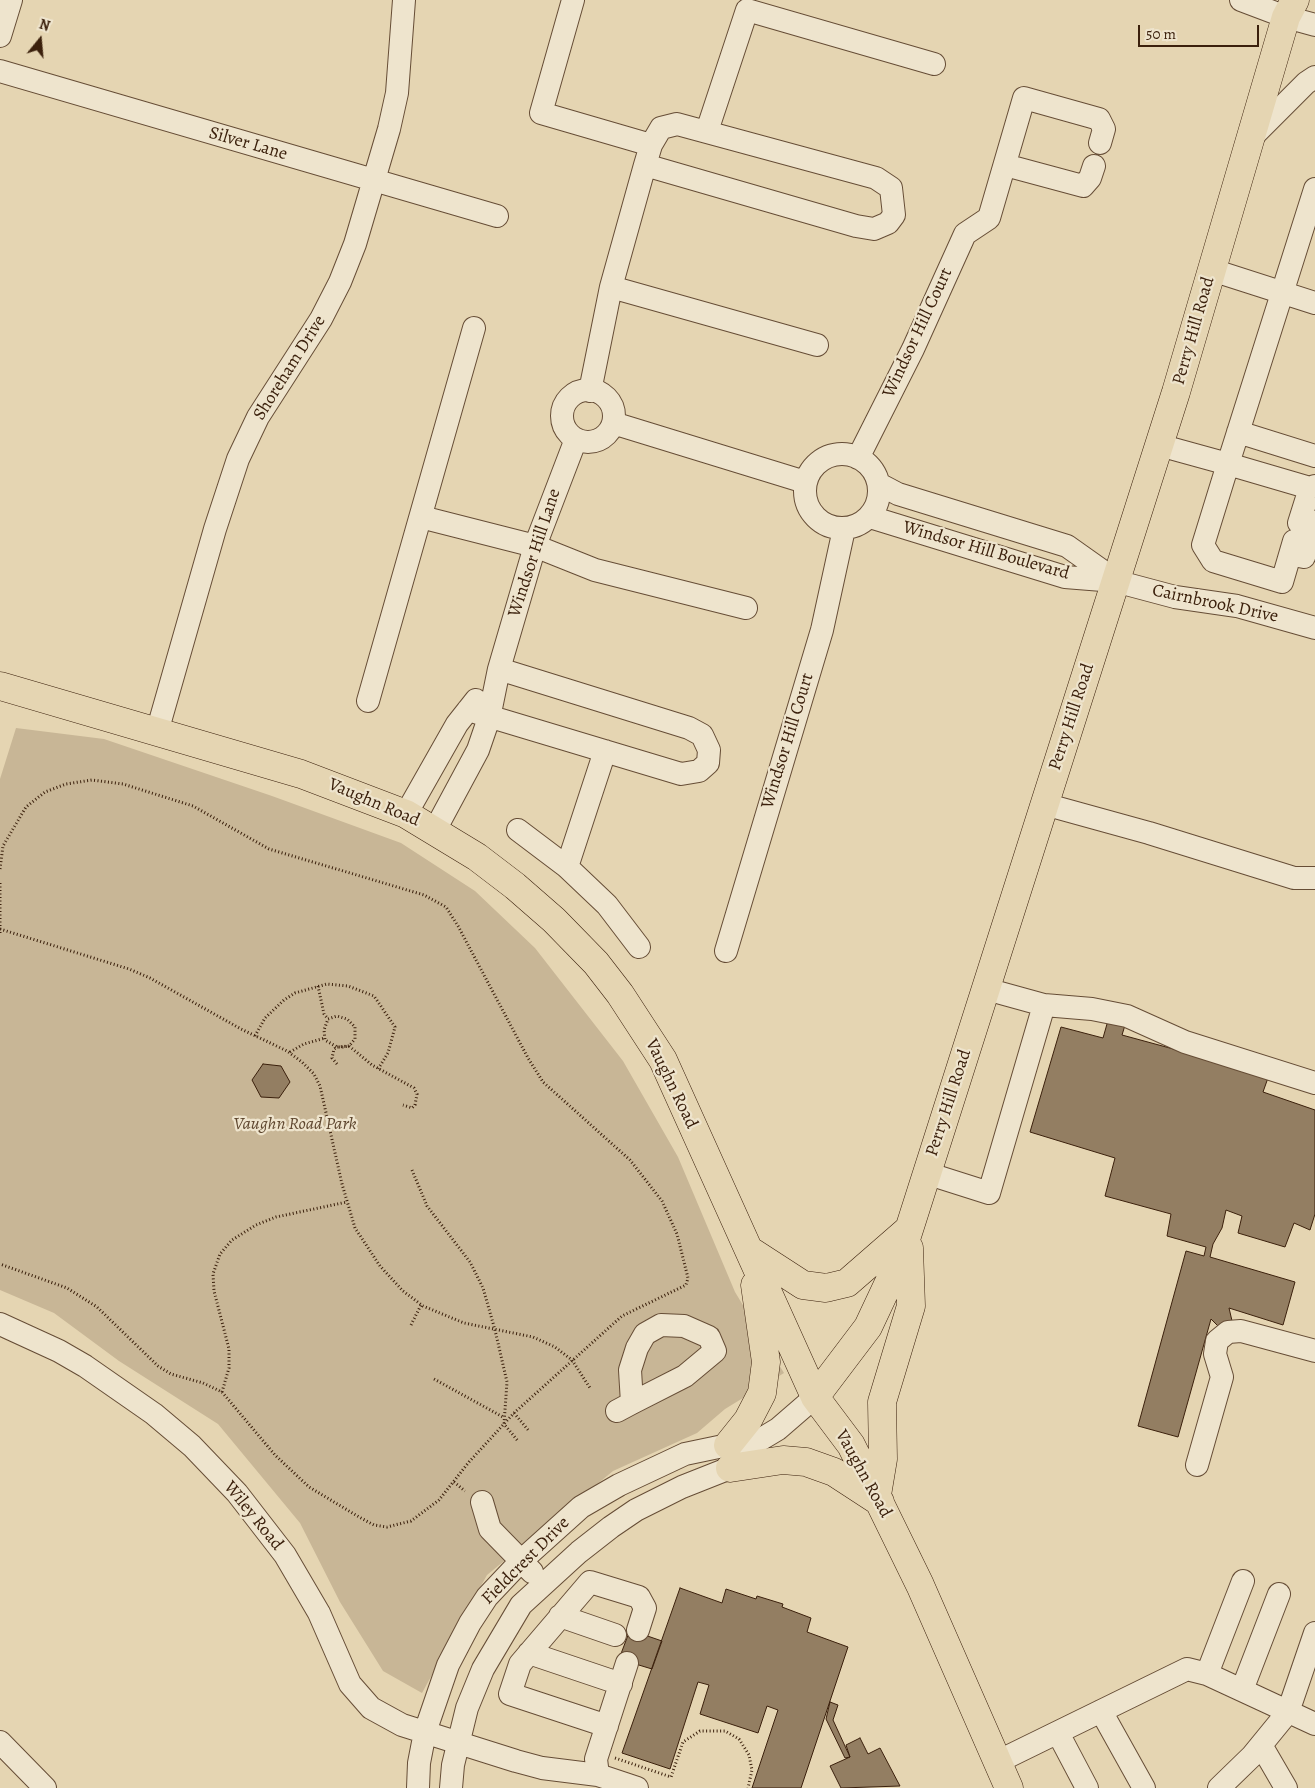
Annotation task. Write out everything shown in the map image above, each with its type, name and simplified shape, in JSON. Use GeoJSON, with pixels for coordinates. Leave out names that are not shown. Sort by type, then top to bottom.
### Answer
{"type":"FeatureCollection","features":[{"type":"Feature","properties":{"kind":"main road","name":"Perry Hill Road"},"geometry":{"type":"LineString","coordinates":[[815,1398],[868,1327],[892,1279],[909,1229],[1159,445],[1251,138],[1288,6]]}},
{"type":"Feature","properties":{"kind":"main road","name":"Vaughn Road"},"geometry":{"type":"LineString","coordinates":[[0,686],[301,774],[406,814],[477,857],[548,914],[596,963],[620,994],[663,1060],[815,1398],[851,1445],[878,1498],[920,1585],[1009,1788]]}},
{"type":"Feature","properties":{"kind":"main road"},"geometry":{"type":"LineString","coordinates":[[750,1252],[803,1285],[826,1288],[847,1283],[909,1229]]}},
{"type":"Feature","properties":{"kind":"main road"},"geometry":{"type":"LineString","coordinates":[[750,1252],[766,1362],[762,1393],[748,1420],[735,1453],[806,1462],[834,1472],[878,1498],[883,1459],[882,1402],[911,1306],[909,1229]]}},
{"type":"Feature","properties":{"kind":"street"},"geometry":{"type":"LineString","coordinates":[[0,36],[11,0]]}},
{"type":"Feature","properties":{"kind":"street","name":"Shoreham Drive"},"geometry":{"type":"LineString","coordinates":[[157,732],[215,529],[238,459],[258,418],[321,319],[340,282],[355,244],[397,93],[404,0]]}},
{"type":"Feature","properties":{"kind":"street"},"geometry":{"type":"LineString","coordinates":[[573,0],[540,113],[648,155],[856,226],[874,229],[888,223],[894,215],[891,188],[876,178],[677,124],[661,128],[648,155],[611,288],[590,391]]}},
{"type":"Feature","properties":{"kind":"street"},"geometry":{"type":"LineString","coordinates":[[1241,0],[1288,6],[1315,25]]}},
{"type":"Feature","properties":{"kind":"street"},"geometry":{"type":"LineString","coordinates":[[707,131],[747,10],[934,64]]}},
{"type":"Feature","properties":{"kind":"street","name":"Silver Lane"},"geometry":{"type":"LineString","coordinates":[[0,71],[497,216]]}},
{"type":"Feature","properties":{"kind":"street"},"geometry":{"type":"LineString","coordinates":[[1251,138],[1306,82],[1315,77]]}},
{"type":"Feature","properties":{"kind":"street"},"geometry":{"type":"LineString","coordinates":[[1094,166],[1090,178],[1084,186],[1005,166],[1024,98],[1099,119],[1104,129],[1100,143]]}},
{"type":"Feature","properties":{"kind":"street","name":"Windsor Hill Court"},"geometry":{"type":"LineString","coordinates":[[858,458],[913,349],[965,234],[988,218],[1005,166]]}},
{"type":"Feature","properties":{"kind":"street"},"geometry":{"type":"LineString","coordinates":[[1159,445],[1228,464],[1312,487],[1303,528],[1282,582],[1213,560],[1203,545],[1228,464],[1238,432],[1315,189]]}},
{"type":"Feature","properties":{"kind":"street"},"geometry":{"type":"LineString","coordinates":[[1212,270],[1315,303]]}},
{"type":"Feature","properties":{"kind":"street"},"geometry":{"type":"LineString","coordinates":[[611,288],[817,345]]}},
{"type":"Feature","properties":{"kind":"street"},"geometry":{"type":"LineString","coordinates":[[368,701],[474,328]]}},
{"type":"Feature","properties":{"kind":"street"},"geometry":{"type":"LineString","coordinates":[[590,391],[599,393],[612,405],[613,423],[608,433],[593,442],[576,439],[566,429],[563,411],[573,396],[590,391]]}},
{"type":"Feature","properties":{"kind":"street"},"geometry":{"type":"LineString","coordinates":[[613,423],[805,482]]}},
{"type":"Feature","properties":{"kind":"street"},"geometry":{"type":"LineString","coordinates":[[1238,432],[1315,456]]}},
{"type":"Feature","properties":{"kind":"street","name":"Windsor Hill Lane"},"geometry":{"type":"LineString","coordinates":[[435,830],[478,750],[489,718],[499,669],[535,546],[576,439]]}},
{"type":"Feature","properties":{"kind":"street"},"geometry":{"type":"LineString","coordinates":[[858,458],[850,454],[837,454],[824,458],[814,466],[805,482],[804,495],[808,508],[816,518],[831,527],[844,529],[860,525],[870,517],[877,506],[880,494],[879,484]]}},
{"type":"Feature","properties":{"kind":"street","name":"Windsor Hill Boulevard"},"geometry":{"type":"LineString","coordinates":[[858,458],[873,470],[879,484],[898,494],[1067,546],[1116,581]]}},
{"type":"Feature","properties":{"kind":"street"},"geometry":{"type":"LineString","coordinates":[[421,517],[535,546],[594,570],[746,608]]}},
{"type":"Feature","properties":{"kind":"street","name":"Windsor Hill Boulevard"},"geometry":{"type":"LineString","coordinates":[[870,517],[1065,576],[1116,581]]}},
{"type":"Feature","properties":{"kind":"street"},"geometry":{"type":"LineString","coordinates":[[969,548],[978,518]]}},
{"type":"Feature","properties":{"kind":"street","name":"Windsor Hill Court"},"geometry":{"type":"LineString","coordinates":[[726,952],[822,630],[844,529]]}},
{"type":"Feature","properties":{"kind":"street","name":"Cairnbrook Drive"},"geometry":{"type":"LineString","coordinates":[[1116,581],[1175,597],[1237,606],[1315,628]]}},
{"type":"Feature","properties":{"kind":"street"},"geometry":{"type":"LineString","coordinates":[[468,710],[489,718],[681,774],[699,771],[708,763],[709,750],[702,735],[689,728],[499,669]]}},
{"type":"Feature","properties":{"kind":"street","name":"Windsor Hill Lane"},"geometry":{"type":"LineString","coordinates":[[406,814],[468,710],[499,669]]}},
{"type":"Feature","properties":{"kind":"street"},"geometry":{"type":"LineString","coordinates":[[567,867],[605,751]]}},
{"type":"Feature","properties":{"kind":"street"},"geometry":{"type":"LineString","coordinates":[[1044,804],[1149,833],[1294,878],[1315,878]]}},
{"type":"Feature","properties":{"kind":"street"},"geometry":{"type":"LineString","coordinates":[[518,830],[567,867],[607,906],[639,947]]}},
{"type":"Feature","properties":{"kind":"street"},"geometry":{"type":"LineString","coordinates":[[986,989],[1044,1005],[1092,1009],[1127,1016],[1185,1042],[1315,1083]]}},
{"type":"Feature","properties":{"kind":"street"},"geometry":{"type":"LineString","coordinates":[[926,1173],[989,1193],[1044,1005]]}},
{"type":"Feature","properties":{"kind":"street","name":"Wiley Road"},"geometry":{"type":"LineString","coordinates":[[0,1324],[59,1351],[85,1366],[154,1414],[192,1446],[237,1493],[284,1555],[319,1613],[350,1684],[360,1697],[387,1718],[459,1743],[542,1768],[637,1788]]}},
{"type":"Feature","properties":{"kind":"street"},"geometry":{"type":"LineString","coordinates":[[1197,1465],[1222,1377],[1215,1354],[1218,1341],[1228,1332],[1241,1331],[1315,1350]]}},
{"type":"Feature","properties":{"kind":"street","name":"Fieldcrest Drive"},"geometry":{"type":"LineString","coordinates":[[451,1788],[459,1743],[468,1708],[483,1668],[522,1605],[542,1584],[579,1552],[636,1510],[682,1487],[735,1453],[778,1429],[815,1398]]}},
{"type":"Feature","properties":{"kind":"street","name":"Fieldcrest Drive"},"geometry":{"type":"LineString","coordinates":[[418,1788],[419,1763],[425,1732],[448,1666],[470,1623],[487,1597],[521,1561],[581,1507],[619,1485],[685,1454],[735,1453]]}},
{"type":"Feature","properties":{"kind":"street"},"geometry":{"type":"LineString","coordinates":[[619,1485],[636,1510]]}},
{"type":"Feature","properties":{"kind":"street"},"geometry":{"type":"LineString","coordinates":[[474,1496],[490,1529],[542,1584]]}},
{"type":"Feature","properties":{"kind":"street"},"geometry":{"type":"LineString","coordinates":[[1207,1674],[1243,1581]]}},
{"type":"Feature","properties":{"kind":"street"},"geometry":{"type":"LineString","coordinates":[[607,1726],[510,1694],[520,1664],[590,1582],[639,1597],[645,1608],[638,1630]]}},
{"type":"Feature","properties":{"kind":"street"},"geometry":{"type":"LineString","coordinates":[[1242,1690],[1279,1594]]}},
{"type":"Feature","properties":{"kind":"street"},"geometry":{"type":"LineString","coordinates":[[560,1616],[615,1635]]}},
{"type":"Feature","properties":{"kind":"street"},"geometry":{"type":"LineString","coordinates":[[1219,1788],[1261,1745],[1288,1712],[1315,1633]]}},
{"type":"Feature","properties":{"kind":"street"},"geometry":{"type":"LineString","coordinates":[[529,1653],[624,1673],[596,1759],[587,1779]]}},
{"type":"Feature","properties":{"kind":"street"},"geometry":{"type":"LineString","coordinates":[[997,1762],[1187,1669],[1207,1674],[1315,1724]]}},
{"type":"Feature","properties":{"kind":"street"},"geometry":{"type":"LineString","coordinates":[[1101,1711],[1144,1788]]}},
{"type":"Feature","properties":{"kind":"street"},"geometry":{"type":"LineString","coordinates":[[1058,1733],[1088,1788]]}},
{"type":"Feature","properties":{"kind":"street"},"geometry":{"type":"LineString","coordinates":[[0,1742],[45,1788]]}},
{"type":"Feature","properties":{"kind":"street"},"geometry":{"type":"LineString","coordinates":[[1261,1745],[1286,1788]]}},
{"type":"Feature","properties":{"kind":"path"},"geometry":{"type":"LineString","coordinates":[[0,870],[3,846],[26,807],[45,792],[66,784],[92,780],[123,784],[193,806],[269,849],[424,895],[446,907],[528,1058],[544,1082],[630,1160],[662,1201],[677,1234],[688,1270],[686,1286],[622,1316],[514,1413],[439,1500],[411,1521],[387,1527],[374,1525],[309,1487],[275,1455],[222,1392],[203,1383],[172,1374],[158,1366],[97,1307],[67,1288],[0,1264]]}},
{"type":"Feature","properties":{"kind":"path"},"geometry":{"type":"LineString","coordinates":[[0,883],[0,933]]}},
{"type":"Feature","properties":{"kind":"path"},"geometry":{"type":"LineString","coordinates":[[0,929],[129,969],[150,978],[255,1036],[290,1052],[314,1074],[320,1086],[347,1202],[355,1228],[380,1266],[403,1291],[421,1305],[464,1323],[533,1337],[555,1347],[572,1360],[590,1388]]}},
{"type":"Feature","properties":{"kind":"path"},"geometry":{"type":"LineString","coordinates":[[255,1036],[265,1018],[284,1000],[295,993],[318,986],[348,986],[367,992],[379,1001],[395,1027],[396,1032],[388,1053],[378,1068]]}},
{"type":"Feature","properties":{"kind":"path"},"geometry":{"type":"LineString","coordinates":[[318,986],[324,1014],[328,1019]]}},
{"type":"Feature","properties":{"kind":"path"},"geometry":{"type":"LineString","coordinates":[[342,1016],[352,1022],[355,1033],[353,1043],[349,1046],[337,1047],[326,1040],[324,1030],[328,1019],[342,1016]]}},
{"type":"Feature","properties":{"kind":"path"},"geometry":{"type":"LineString","coordinates":[[290,1052],[304,1044],[325,1038]]}},
{"type":"Feature","properties":{"kind":"path"},"geometry":{"type":"LineString","coordinates":[[349,1046],[378,1068],[414,1088],[417,1094],[415,1105],[412,1108],[403,1105]]}},
{"type":"Feature","properties":{"kind":"path"},"geometry":{"type":"LineString","coordinates":[[337,1047],[332,1053],[334,1062],[337,1064]]}},
{"type":"Feature","properties":{"kind":"path"},"geometry":{"type":"LineString","coordinates":[[412,1170],[427,1206],[470,1262],[483,1288],[507,1382],[504,1424],[518,1441]]}},
{"type":"Feature","properties":{"kind":"path"},"geometry":{"type":"LineString","coordinates":[[222,1392],[229,1368],[229,1349],[214,1291],[213,1274],[220,1254],[232,1240],[256,1225],[276,1217],[347,1202]]}},
{"type":"Feature","properties":{"kind":"path"},"geometry":{"type":"LineString","coordinates":[[411,1325],[421,1305]]}},
{"type":"Feature","properties":{"kind":"path"},"geometry":{"type":"LineString","coordinates":[[434,1379],[504,1417]]}},
{"type":"Feature","properties":{"kind":"path"},"geometry":{"type":"LineString","coordinates":[[514,1413],[530,1431]]}},
{"type":"Feature","properties":{"kind":"path"},"geometry":{"type":"LineString","coordinates":[[454,1482],[474,1496]]}},
{"type":"Feature","properties":{"kind":"path"},"geometry":{"type":"LineString","coordinates":[[598,1752],[671,1777],[683,1742],[700,1731],[725,1731],[739,1739],[749,1755],[752,1776],[748,1788]]}},
{"type":"Feature","properties":{"kind":"green space","name":"Vaughn Road Park"},"geometry":{"type":"Polygon","coordinates":[[[16,728],[104,739],[272,796],[401,843],[475,891],[535,948],[623,1061],[678,1157],[735,1292],[784,1373],[725,1409],[697,1433],[613,1471],[487,1575],[422,1693],[383,1671],[340,1602],[300,1523],[218,1424],[119,1361],[54,1313],[0,1290],[0,779],[16,728]]]}},
{"type":"Feature","properties":{"kind":"building"},"geometry":{"type":"Polygon","coordinates":[[[1109,1017],[1126,1022],[1122,1035],[1269,1075],[1263,1092],[1315,1110],[1315,1214],[1310,1230],[1294,1223],[1285,1247],[1238,1233],[1242,1216],[1226,1210],[1222,1228],[1213,1244],[1210,1257],[1295,1282],[1283,1325],[1229,1308],[1233,1325],[1222,1330],[1211,1319],[1178,1437],[1138,1426],[1186,1251],[1204,1256],[1206,1247],[1167,1236],[1171,1214],[1105,1196],[1115,1158],[1030,1132],[1061,1027],[1103,1038],[1109,1017]]]}},
{"type":"Feature","properties":{"kind":"building"},"geometry":{"type":"Polygon","coordinates":[[[263,1064],[281,1066],[290,1082],[279,1098],[261,1097],[252,1080],[263,1064]]]}},
{"type":"Feature","properties":{"kind":"building"},"geometry":{"type":"Polygon","coordinates":[[[680,1588],[722,1603],[726,1589],[756,1599],[757,1596],[783,1604],[782,1607],[811,1618],[807,1632],[848,1647],[801,1788],[752,1788],[778,1710],[767,1706],[758,1733],[700,1714],[709,1685],[698,1682],[670,1769],[622,1753],[680,1588]]]}},
{"type":"Feature","properties":{"kind":"building"},"geometry":{"type":"Polygon","coordinates":[[[630,1630],[662,1641],[652,1669],[619,1659],[630,1630]]]}},
{"type":"Feature","properties":{"kind":"building"},"geometry":{"type":"Polygon","coordinates":[[[830,1702],[838,1705],[833,1720],[850,1757],[845,1758],[826,1719],[830,1702]]]}},
{"type":"Feature","properties":{"kind":"building"},"geometry":{"type":"Polygon","coordinates":[[[860,1738],[868,1754],[880,1748],[900,1786],[841,1788],[830,1766],[850,1757],[846,1745],[860,1738]]]}}]}
